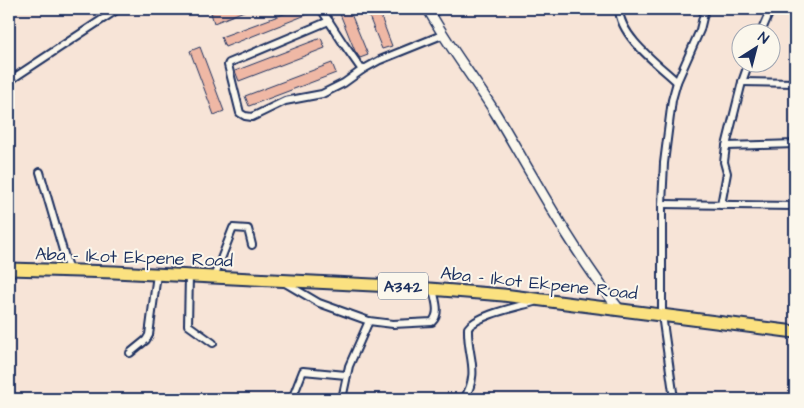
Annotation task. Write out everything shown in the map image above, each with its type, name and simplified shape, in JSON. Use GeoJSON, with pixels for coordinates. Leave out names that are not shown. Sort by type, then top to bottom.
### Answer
{"type":"FeatureCollection","features":[{"type":"Feature","properties":{"kind":"highway","name":"Aba - Ikot Ekpene Road"},"geometry":{"type":"LineString","coordinates":[[9,269],[189,275],[433,289],[540,300],[795,332]]}},
{"type":"Feature","properties":{"kind":"street"},"geometry":{"type":"LineString","coordinates":[[9,81],[118,9]]}},
{"type":"Feature","properties":{"kind":"street"},"geometry":{"type":"LineString","coordinates":[[321,9],[362,70]]}},
{"type":"Feature","properties":{"kind":"street"},"geometry":{"type":"LineString","coordinates":[[428,9],[442,35],[488,102],[596,280],[619,310]]}},
{"type":"Feature","properties":{"kind":"street"},"geometry":{"type":"LineString","coordinates":[[619,9],[619,15],[624,27],[638,46],[677,82]]}},
{"type":"Feature","properties":{"kind":"street"},"geometry":{"type":"LineString","coordinates":[[674,399],[662,315],[662,204],[665,154],[672,100],[677,82],[700,30],[705,9]]}},
{"type":"Feature","properties":{"kind":"street"},"geometry":{"type":"LineString","coordinates":[[765,22],[771,9]]}},
{"type":"Feature","properties":{"kind":"street"},"geometry":{"type":"LineString","coordinates":[[329,21],[229,63],[240,113],[252,117],[285,101],[322,94],[344,83],[380,60],[442,35]]}},
{"type":"Feature","properties":{"kind":"street"},"geometry":{"type":"LineString","coordinates":[[721,205],[727,173],[724,162],[726,146],[746,72]]}},
{"type":"Feature","properties":{"kind":"street"},"geometry":{"type":"LineString","coordinates":[[742,82],[795,83]]}},
{"type":"Feature","properties":{"kind":"street"},"geometry":{"type":"LineString","coordinates":[[726,146],[795,144]]}},
{"type":"Feature","properties":{"kind":"street"},"geometry":{"type":"LineString","coordinates":[[40,172],[68,271]]}},
{"type":"Feature","properties":{"kind":"street"},"geometry":{"type":"LineString","coordinates":[[662,204],[795,206]]}},
{"type":"Feature","properties":{"kind":"street"},"geometry":{"type":"LineString","coordinates":[[214,277],[233,228],[248,228],[252,245]]}},
{"type":"Feature","properties":{"kind":"street"},"geometry":{"type":"LineString","coordinates":[[130,353],[146,340],[149,335],[157,274]]}},
{"type":"Feature","properties":{"kind":"street"},"geometry":{"type":"LineString","coordinates":[[189,275],[188,325],[213,343]]}},
{"type":"Feature","properties":{"kind":"street"},"geometry":{"type":"LineString","coordinates":[[282,281],[319,303],[368,321],[394,324],[432,322],[438,313],[433,289]]}},
{"type":"Feature","properties":{"kind":"street"},"geometry":{"type":"LineString","coordinates":[[464,399],[470,389],[473,377],[468,333],[471,323],[490,314],[540,300]]}},
{"type":"Feature","properties":{"kind":"street"},"geometry":{"type":"LineString","coordinates":[[342,399],[346,375],[368,321]]}},
{"type":"Feature","properties":{"kind":"street"},"geometry":{"type":"LineString","coordinates":[[292,399],[303,371],[346,375]]}},
{"type":"Feature","properties":{"kind":"building"},"geometry":{"type":"Polygon","coordinates":[[[221,9],[249,9],[214,23],[211,13],[221,9]]]}},
{"type":"Feature","properties":{"kind":"building"},"geometry":{"type":"Polygon","coordinates":[[[316,9],[316,11],[225,47],[221,37],[289,12],[288,10],[316,9]]]}},
{"type":"Feature","properties":{"kind":"building"},"geometry":{"type":"Polygon","coordinates":[[[338,9],[349,9],[368,55],[360,58],[355,51],[338,9]]]}},
{"type":"Feature","properties":{"kind":"building"},"geometry":{"type":"Polygon","coordinates":[[[366,9],[378,9],[392,46],[382,49],[366,9]]]}},
{"type":"Feature","properties":{"kind":"building"},"geometry":{"type":"Polygon","coordinates":[[[321,38],[325,48],[239,81],[235,71],[321,38]]]}},
{"type":"Feature","properties":{"kind":"building"},"geometry":{"type":"Polygon","coordinates":[[[200,47],[224,111],[214,115],[190,51],[200,47]]]}},
{"type":"Feature","properties":{"kind":"building"},"geometry":{"type":"Polygon","coordinates":[[[332,63],[336,73],[249,106],[245,96],[332,63]]]}}]}
